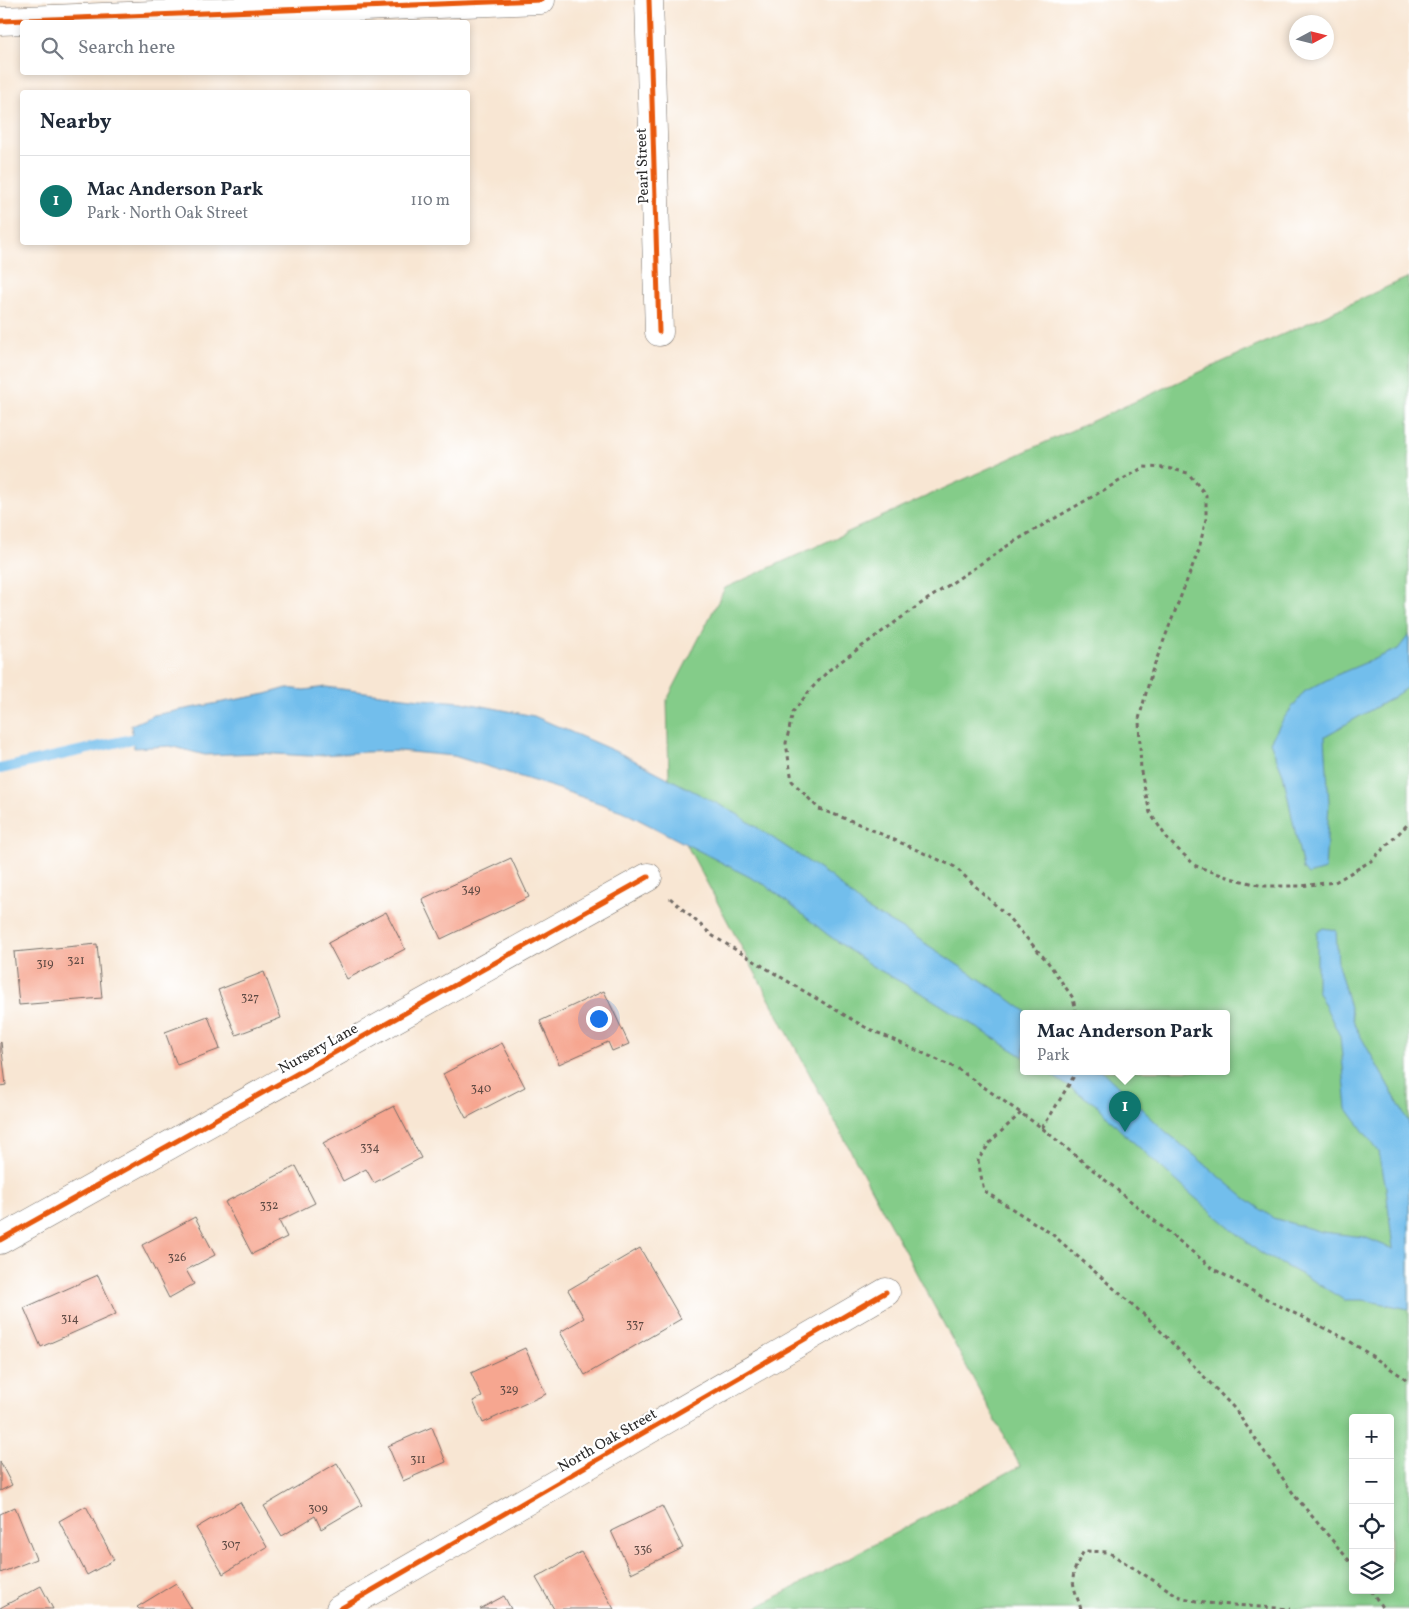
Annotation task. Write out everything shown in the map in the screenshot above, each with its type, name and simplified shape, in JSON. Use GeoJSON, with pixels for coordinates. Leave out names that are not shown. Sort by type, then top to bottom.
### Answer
{"type":"FeatureCollection","features":[{"type":"Feature","properties":{"kind":"street"},"geometry":{"type":"LineString","coordinates":[[26,20],[541,0]]}},
{"type":"Feature","properties":{"kind":"street","name":"Pearl Street"},"geometry":{"type":"LineString","coordinates":[[649,0],[659,332]]}},
{"type":"Feature","properties":{"kind":"street"},"geometry":{"type":"LineString","coordinates":[[0,21],[20,20]]}},
{"type":"Feature","properties":{"kind":"street","name":"Nursery Lane"},"geometry":{"type":"LineString","coordinates":[[0,1240],[648,878]]}},
{"type":"Feature","properties":{"kind":"street","name":"North Oak Street"},"geometry":{"type":"LineString","coordinates":[[340,1609],[886,1292]]}},
{"type":"Feature","properties":{"kind":"path"},"geometry":{"type":"LineString","coordinates":[[1075,1010],[1073,998],[1048,961],[1006,915],[955,867],[852,821],[819,809],[792,781],[786,743],[793,712],[830,670],[919,605],[1010,544],[1144,468],[1167,468],[1188,473],[1206,496],[1206,519],[1199,549],[1152,672],[1139,719],[1141,772],[1150,813],[1169,841],[1196,866],[1230,878],[1263,886],[1300,886],[1335,882],[1371,861],[1409,823]]}},
{"type":"Feature","properties":{"kind":"path"},"geometry":{"type":"LineString","coordinates":[[648,878],[713,936],[865,1028],[958,1069],[1042,1128],[1212,1268],[1272,1302],[1348,1340],[1409,1381]]}},
{"type":"Feature","properties":{"kind":"path"},"geometry":{"type":"LineString","coordinates":[[1042,1128],[1075,1075]]}},
{"type":"Feature","properties":{"kind":"path"},"geometry":{"type":"LineString","coordinates":[[1021,1113],[992,1140],[978,1160],[984,1191],[1052,1234],[1151,1321],[1234,1408],[1296,1496],[1349,1560]]}},
{"type":"Feature","properties":{"kind":"path"},"geometry":{"type":"LineString","coordinates":[[1081,1609],[1072,1581],[1075,1566],[1084,1551],[1108,1552],[1180,1597],[1204,1602],[1290,1609]]}},
{"type":"Feature","properties":{"kind":"path"},"geometry":{"type":"LineString","coordinates":[[1374,1594],[1383,1609]]}},
{"type":"Feature","properties":{"kind":"green space"},"geometry":{"type":"Polygon","coordinates":[[[1409,277],[1409,1609],[754,1609],[1020,1466],[670,814],[667,700],[725,588],[1409,277]]]}},
{"type":"Feature","properties":{"kind":"water"},"geometry":{"type":"Polygon","coordinates":[[[1409,635],[1409,686],[1392,698],[1325,736],[1329,804],[1325,870],[1308,875],[1303,869],[1283,774],[1270,742],[1284,718],[1304,692],[1334,676],[1398,649],[1409,635]]]}},
{"type":"Feature","properties":{"kind":"water"},"geometry":{"type":"Polygon","coordinates":[[[326,687],[420,699],[462,702],[534,716],[626,756],[737,814],[831,877],[865,908],[911,934],[1024,1010],[1020,1010],[1020,1054],[928,997],[872,966],[828,935],[767,886],[622,811],[553,787],[454,756],[399,751],[309,756],[258,753],[205,755],[170,746],[134,748],[131,725],[154,715],[266,694],[287,688],[304,690],[326,687]]]}},
{"type":"Feature","properties":{"kind":"water"},"geometry":{"type":"Polygon","coordinates":[[[1323,928],[1336,930],[1338,964],[1355,1026],[1409,1123],[1409,1309],[1363,1300],[1344,1300],[1259,1252],[1120,1130],[1098,1106],[1051,1075],[1106,1075],[1164,1130],[1244,1197],[1273,1218],[1322,1232],[1364,1237],[1393,1249],[1386,1188],[1379,1152],[1347,1109],[1340,1036],[1317,990],[1317,933],[1323,928]]]}},
{"type":"Feature","properties":{"kind":"building"},"geometry":{"type":"Polygon","coordinates":[[[511,858],[529,897],[441,939],[422,899],[511,858]]]}},
{"type":"Feature","properties":{"kind":"building"},"geometry":{"type":"Polygon","coordinates":[[[386,912],[405,949],[347,979],[328,943],[386,912]]]}},
{"type":"Feature","properties":{"kind":"building"},"geometry":{"type":"Polygon","coordinates":[[[97,944],[102,998],[19,1005],[14,952],[97,944]]]}},
{"type":"Feature","properties":{"kind":"building"},"geometry":{"type":"Polygon","coordinates":[[[264,972],[281,1018],[236,1035],[218,990],[264,972]]]}},
{"type":"Feature","properties":{"kind":"building"},"geometry":{"type":"Polygon","coordinates":[[[604,991],[629,1044],[612,1051],[608,1042],[559,1064],[540,1021],[604,991]]]}},
{"type":"Feature","properties":{"kind":"building"},"geometry":{"type":"Polygon","coordinates":[[[208,1016],[220,1049],[177,1065],[165,1032],[208,1016]]]}},
{"type":"Feature","properties":{"kind":"building"},"geometry":{"type":"Polygon","coordinates":[[[0,1043],[6,1085],[0,1086],[0,1043]]]}},
{"type":"Feature","properties":{"kind":"building"},"geometry":{"type":"Polygon","coordinates":[[[502,1043],[525,1087],[466,1118],[443,1074],[502,1043]]]}},
{"type":"Feature","properties":{"kind":"building"},"geometry":{"type":"Polygon","coordinates":[[[394,1106],[421,1158],[374,1183],[366,1169],[343,1181],[323,1143],[394,1106]]]}},
{"type":"Feature","properties":{"kind":"building"},"geometry":{"type":"Polygon","coordinates":[[[296,1166],[315,1203],[279,1221],[287,1237],[252,1254],[225,1202],[296,1166]]]}},
{"type":"Feature","properties":{"kind":"building"},"geometry":{"type":"Polygon","coordinates":[[[195,1217],[215,1255],[186,1270],[194,1284],[169,1298],[142,1245],[195,1217]]]}},
{"type":"Feature","properties":{"kind":"building"},"geometry":{"type":"Polygon","coordinates":[[[640,1248],[681,1319],[585,1375],[560,1332],[584,1318],[568,1290],[640,1248]]]}},
{"type":"Feature","properties":{"kind":"building"},"geometry":{"type":"Polygon","coordinates":[[[98,1275],[116,1314],[41,1347],[24,1308],[98,1275]]]}},
{"type":"Feature","properties":{"kind":"building"},"geometry":{"type":"Polygon","coordinates":[[[525,1348],[546,1394],[483,1423],[473,1401],[482,1397],[471,1373],[525,1348]]]}},
{"type":"Feature","properties":{"kind":"building"},"geometry":{"type":"Polygon","coordinates":[[[432,1427],[446,1462],[403,1481],[388,1446],[432,1427]]]}},
{"type":"Feature","properties":{"kind":"building"},"geometry":{"type":"Polygon","coordinates":[[[0,1462],[12,1485],[0,1491],[0,1462]]]}},
{"type":"Feature","properties":{"kind":"building"},"geometry":{"type":"Polygon","coordinates":[[[337,1463],[362,1505],[321,1529],[315,1516],[282,1536],[264,1506],[337,1463]]]}},
{"type":"Feature","properties":{"kind":"building"},"geometry":{"type":"Polygon","coordinates":[[[240,1502],[267,1547],[223,1574],[196,1528],[240,1502]]]}},
{"type":"Feature","properties":{"kind":"building"},"geometry":{"type":"Polygon","coordinates":[[[86,1506],[114,1560],[87,1575],[59,1521],[86,1506]]]}},
{"type":"Feature","properties":{"kind":"building"},"geometry":{"type":"Polygon","coordinates":[[[662,1506],[683,1548],[631,1573],[611,1531],[662,1506]]]}},
{"type":"Feature","properties":{"kind":"building"},"geometry":{"type":"Polygon","coordinates":[[[15,1507],[36,1559],[0,1573],[0,1514],[15,1507]]]}},
{"type":"Feature","properties":{"kind":"building"},"geometry":{"type":"Polygon","coordinates":[[[581,1552],[614,1609],[554,1609],[536,1578],[581,1552]]]}},
{"type":"Feature","properties":{"kind":"building"},"geometry":{"type":"Polygon","coordinates":[[[176,1583],[192,1609],[139,1609],[137,1607],[176,1583]]]}},
{"type":"Feature","properties":{"kind":"building"},"geometry":{"type":"Polygon","coordinates":[[[41,1586],[53,1609],[0,1609],[0,1608],[41,1586]]]}},
{"type":"Feature","properties":{"kind":"building"},"geometry":{"type":"Polygon","coordinates":[[[504,1596],[511,1609],[480,1609],[504,1596]]]}},
{"type":"Feature","properties":{"kind":"waterway"},"geometry":{"type":"LineString","coordinates":[[0,769],[145,736]]}},
{"type":"Feature","properties":{"kind":"cycle path"},"geometry":{"type":"LineString","coordinates":[[26,20],[541,0]]}},
{"type":"Feature","properties":{"kind":"cycle path"},"geometry":{"type":"LineString","coordinates":[[649,0],[659,332]]}},
{"type":"Feature","properties":{"kind":"cycle path"},"geometry":{"type":"LineString","coordinates":[[0,21],[20,20]]}},
{"type":"Feature","properties":{"kind":"cycle path"},"geometry":{"type":"LineString","coordinates":[[0,1240],[648,877]]}},
{"type":"Feature","properties":{"kind":"cycle path"},"geometry":{"type":"LineString","coordinates":[[340,1609],[886,1292]]}},
{"type":"Feature","properties":{"kind":"place","name":"Mac Anderson Park"},"geometry":{"type":"Point","coordinates":[1125,1132]}}]}
